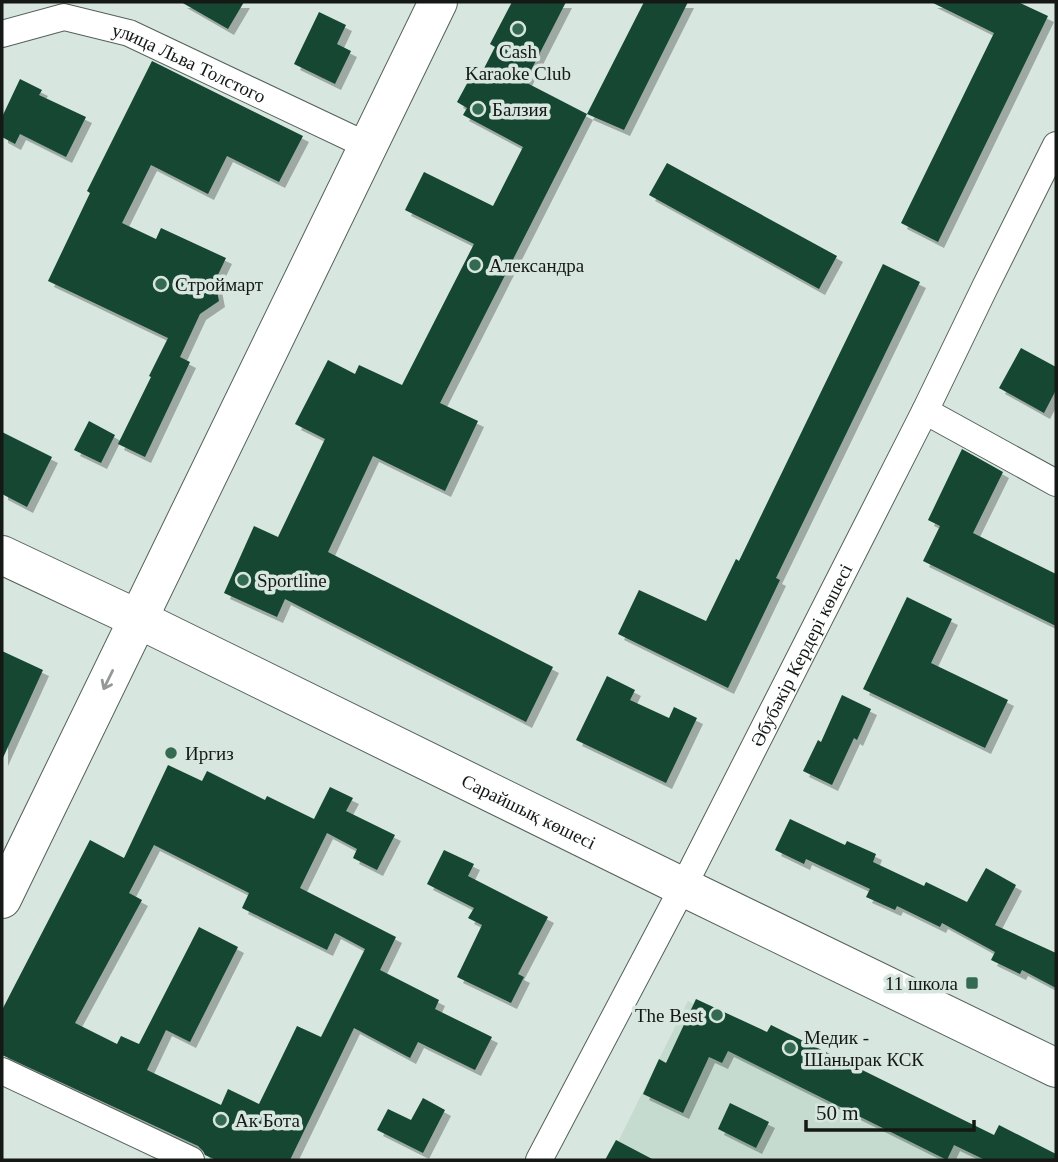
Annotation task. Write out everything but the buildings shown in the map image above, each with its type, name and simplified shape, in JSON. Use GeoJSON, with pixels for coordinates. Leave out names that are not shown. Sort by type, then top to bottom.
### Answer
{"type":"FeatureCollection","features":[{"type":"Feature","properties":{"kind":"street"},"geometry":{"type":"LineString","coordinates":[[2,900],[438,2]]}},
{"type":"Feature","properties":{"kind":"street","name":"улица Льва Толстого"},"geometry":{"type":"LineString","coordinates":[[2,34],[64,17],[129,33],[368,146]]}},
{"type":"Feature","properties":{"kind":"street","name":"Әбубәкір Кердері көшесі"},"geometry":{"type":"LineString","coordinates":[[539,1160],[683,887],[925,411],[1056,145]]}},
{"type":"Feature","properties":{"kind":"street"},"geometry":{"type":"LineString","coordinates":[[925,411],[1056,484]]}},
{"type":"Feature","properties":{"kind":"street","name":"Сарайшық көшесі"},"geometry":{"type":"LineString","coordinates":[[2,555],[138,618],[1056,1068]]}},
{"type":"Feature","properties":{"kind":"street"},"geometry":{"type":"LineString","coordinates":[[2,1071],[191,1160]]}},
{"type":"Feature","properties":{"kind":"shaded area"},"geometry":{"type":"Polygon","coordinates":[[[688,1001],[1007,1160],[609,1160],[688,1001]]]}},
{"type":"Feature","properties":{"kind":"place","name":"Cash Karaoke Club"},"geometry":{"type":"Point","coordinates":[518,29]}},
{"type":"Feature","properties":{"kind":"place","name":"Балзия"},"geometry":{"type":"Point","coordinates":[478,109]}},
{"type":"Feature","properties":{"kind":"place","name":"Александра"},"geometry":{"type":"Point","coordinates":[475,265]}},
{"type":"Feature","properties":{"kind":"place","name":"Строймарт"},"geometry":{"type":"Point","coordinates":[161,284]}},
{"type":"Feature","properties":{"kind":"place","name":"Sportline"},"geometry":{"type":"Point","coordinates":[243,580]}},
{"type":"Feature","properties":{"kind":"place","name":"Иргиз"},"geometry":{"type":"Point","coordinates":[171,753]}},
{"type":"Feature","properties":{"kind":"place","name":"11 школа"},"geometry":{"type":"Point","coordinates":[972,983]}},
{"type":"Feature","properties":{"kind":"place","name":"The Best"},"geometry":{"type":"Point","coordinates":[717,1015]}},
{"type":"Feature","properties":{"kind":"place","name":"Медик - Шанырак КСК"},"geometry":{"type":"Point","coordinates":[790,1048]}},
{"type":"Feature","properties":{"kind":"place","name":"Ак Бота"},"geometry":{"type":"Point","coordinates":[221,1120]}}]}
